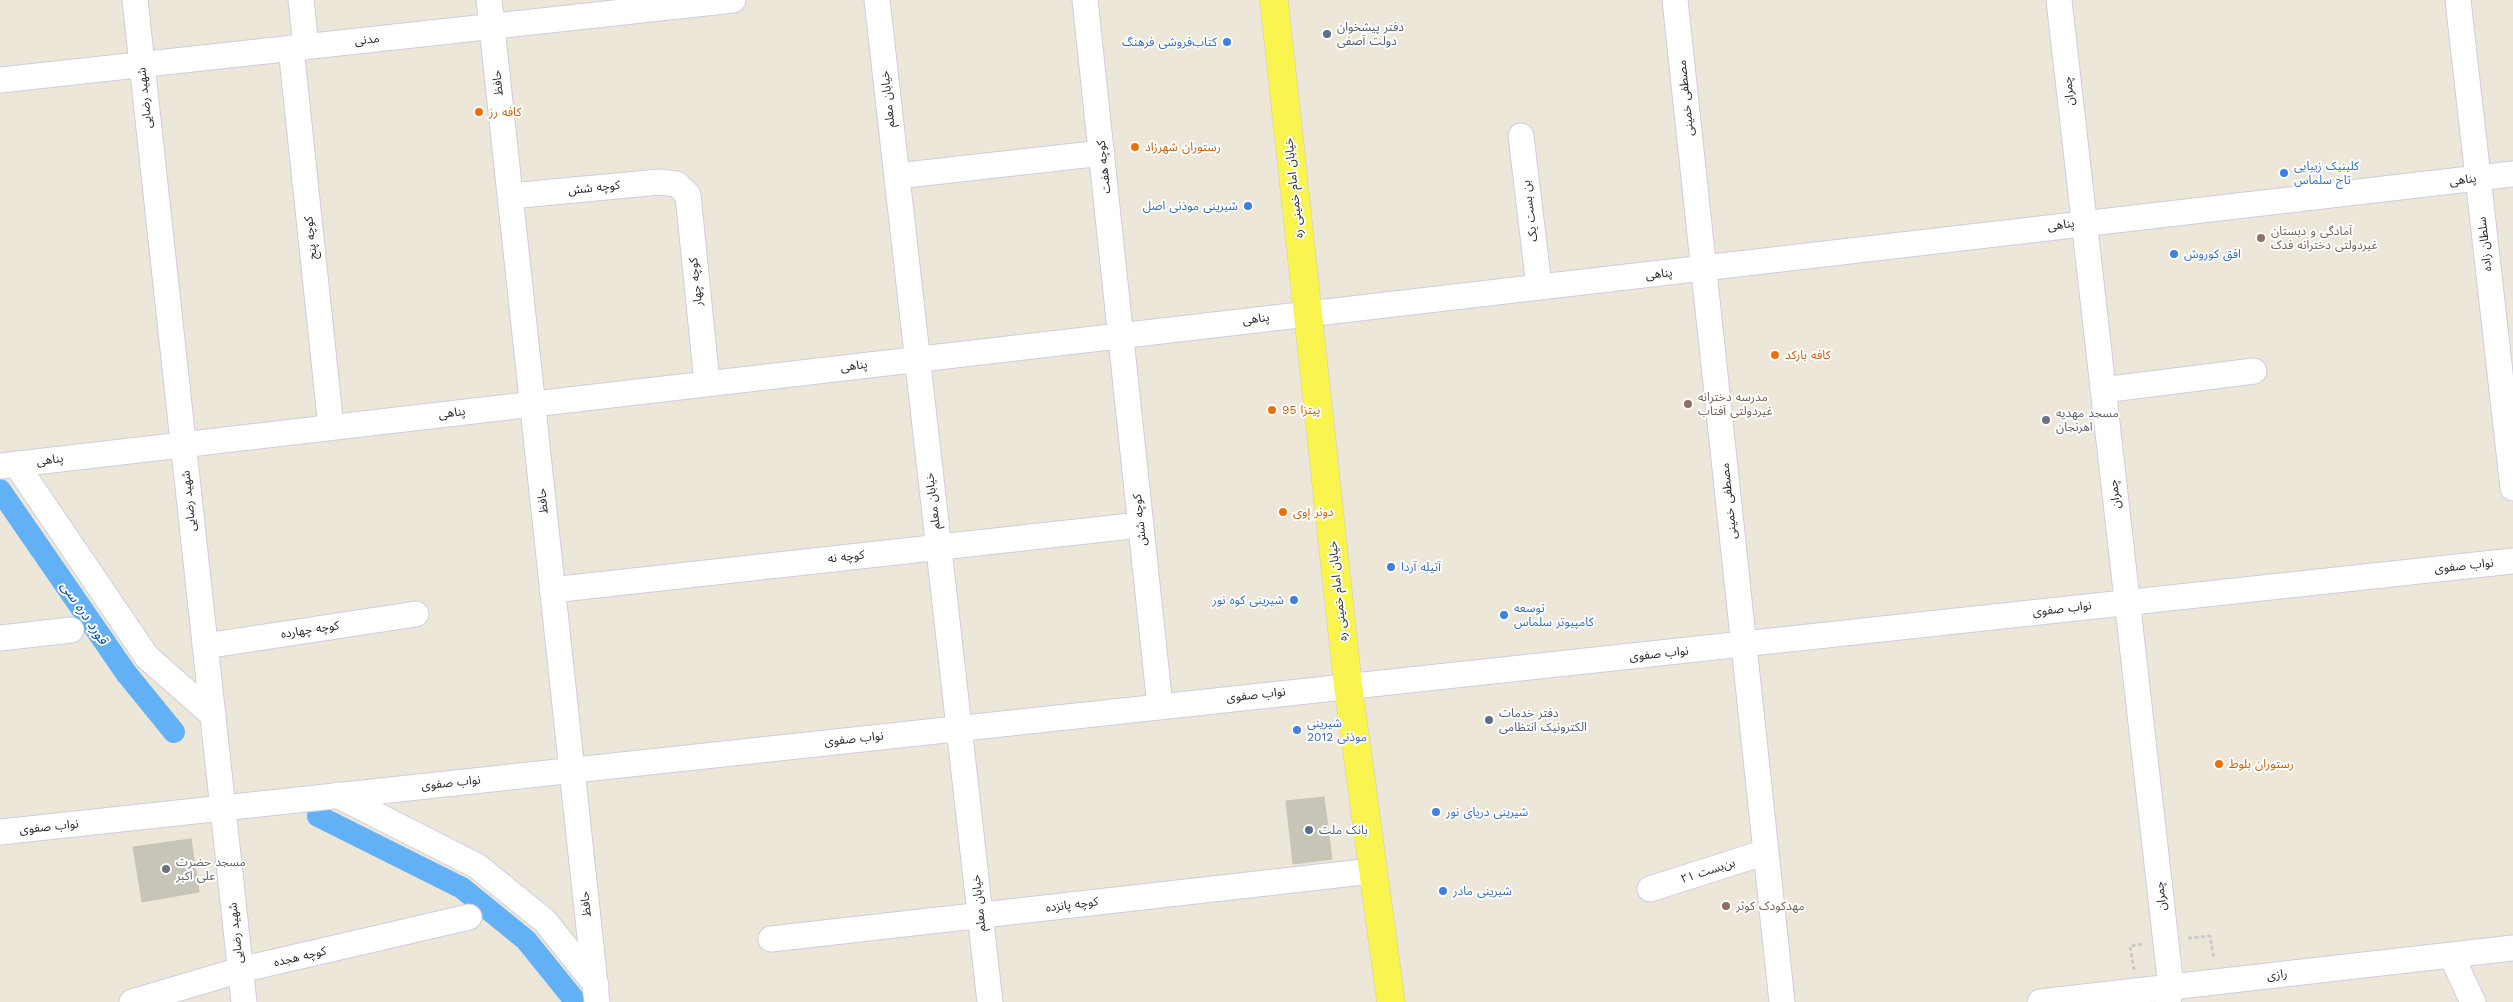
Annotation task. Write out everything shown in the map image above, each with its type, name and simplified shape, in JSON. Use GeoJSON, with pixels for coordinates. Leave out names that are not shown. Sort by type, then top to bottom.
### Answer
{"type":"FeatureCollection","features":[{"type":"Feature","properties":{"kind":"main road","name":"خیابان امام خمینی ره"},"geometry":{"type":"LineString","coordinates":[[1274,0],[1348,685],[1390,1002]]}},
{"type":"Feature","properties":{"kind":"street","name":"شهید رضایی"},"geometry":{"type":"LineString","coordinates":[[135,0],[244,1002]]}},
{"type":"Feature","properties":{"kind":"street"},"geometry":{"type":"LineString","coordinates":[[299,47],[301,0]]}},
{"type":"Feature","properties":{"kind":"street","name":"حافظ"},"geometry":{"type":"LineString","coordinates":[[489,0],[552,590],[599,996]]}},
{"type":"Feature","properties":{"kind":"street","name":"مدنی"},"geometry":{"type":"LineString","coordinates":[[0,80],[491,26],[680,3],[733,0]]}},
{"type":"Feature","properties":{"kind":"street","name":"خیابان معلم"},"geometry":{"type":"LineString","coordinates":[[877,0],[990,1002]]}},
{"type":"Feature","properties":{"kind":"street","name":"کوچه هفت"},"geometry":{"type":"LineString","coordinates":[[1085,0],[1102,152],[1119,335]]}},
{"type":"Feature","properties":{"kind":"street","name":"مصطفی خمینی"},"geometry":{"type":"LineString","coordinates":[[1675,0],[1782,1002]]}},
{"type":"Feature","properties":{"kind":"street","name":"چمران"},"geometry":{"type":"LineString","coordinates":[[2059,0],[2172,997]]}},
{"type":"Feature","properties":{"kind":"street","name":"سلطان زاده"},"geometry":{"type":"LineString","coordinates":[[2458,0],[2513,488]]}},
{"type":"Feature","properties":{"kind":"street","name":"کوچه پنج"},"geometry":{"type":"LineString","coordinates":[[299,47],[331,427]]}},
{"type":"Feature","properties":{"kind":"street","name":"بن بست یک"},"geometry":{"type":"LineString","coordinates":[[1521,136],[1538,286]]}},
{"type":"Feature","properties":{"kind":"street"},"geometry":{"type":"LineString","coordinates":[[897,176],[1102,152]]}},
{"type":"Feature","properties":{"kind":"street","name":"پناهی"},"geometry":{"type":"LineString","coordinates":[[8,465],[1538,286],[1704,270],[2084,223],[2513,174]]}},
{"type":"Feature","properties":{"kind":"street","name":"کوچه شش"},"geometry":{"type":"LineString","coordinates":[[510,196],[659,182],[677,184]]}},
{"type":"Feature","properties":{"kind":"street","name":"کوچه چهار"},"geometry":{"type":"LineString","coordinates":[[677,184],[688,195],[707,383]]}},
{"type":"Feature","properties":{"kind":"street","name":"کوچه شش"},"geometry":{"type":"LineString","coordinates":[[1119,335],[1160,706]]}},
{"type":"Feature","properties":{"kind":"street"},"geometry":{"type":"LineString","coordinates":[[2103,390],[2254,371]]}},
{"type":"Feature","properties":{"kind":"street"},"geometry":{"type":"LineString","coordinates":[[8,465],[147,657],[213,715]]}},
{"type":"Feature","properties":{"kind":"street","name":"کوچه نه"},"geometry":{"type":"LineString","coordinates":[[552,590],[1140,525]]}},
{"type":"Feature","properties":{"kind":"street","name":"نواب صفوی"},"geometry":{"type":"LineString","coordinates":[[0,832],[1348,685],[1744,645],[2127,601],[2513,560]]}},
{"type":"Feature","properties":{"kind":"street","name":"کوچه چهارده"},"geometry":{"type":"LineString","coordinates":[[205,646],[416,614]]}},
{"type":"Feature","properties":{"kind":"street"},"geometry":{"type":"LineString","coordinates":[[0,638],[71,630]]}},
{"type":"Feature","properties":{"kind":"street"},"geometry":{"type":"LineString","coordinates":[[337,795],[477,866],[545,921],[599,996]]}},
{"type":"Feature","properties":{"kind":"street","name":"بن‌بست ۲۱"},"geometry":{"type":"LineString","coordinates":[[1650,889],[1766,852]]}},
{"type":"Feature","properties":{"kind":"street","name":"کوچه پانزده"},"geometry":{"type":"LineString","coordinates":[[771,939],[1372,871]]}},
{"type":"Feature","properties":{"kind":"street","name":"کوچه هجده"},"geometry":{"type":"LineString","coordinates":[[132,1002],[240,970],[469,917]]}},
{"type":"Feature","properties":{"kind":"street","name":"رازی"},"geometry":{"type":"LineString","coordinates":[[2040,1002],[2172,997],[2451,955],[2513,948]]}},
{"type":"Feature","properties":{"kind":"street"},"geometry":{"type":"LineString","coordinates":[[2451,955],[2473,1002]]}},
{"type":"Feature","properties":{"kind":"building","name":"بانک ملت"},"geometry":{"type":"Polygon","coordinates":[[[1324,797],[1332,859],[1293,864],[1286,801],[1324,797]]]}},
{"type":"Feature","properties":{"kind":"building","name":"مسجد حضرت علی اکبر"},"geometry":{"type":"Polygon","coordinates":[[[191,839],[199,892],[142,902],[133,847],[191,839]]]}},
{"type":"Feature","properties":{"kind":"waterway","name":"قورد دره سی"},"geometry":{"type":"LineString","coordinates":[[0,490],[126,673],[174,732]]}},
{"type":"Feature","properties":{"kind":"waterway"},"geometry":{"type":"LineString","coordinates":[[318,816],[462,888],[526,940],[576,1002]]}},
{"type":"Feature","properties":{"kind":"place","name":"دفتر پیشخوان دولت آصفی"},"geometry":{"type":"Point","coordinates":[1327,34]}},
{"type":"Feature","properties":{"kind":"place","name":"کتاب‌فروشی فرهنگ"},"geometry":{"type":"Point","coordinates":[1227,42]}},
{"type":"Feature","properties":{"kind":"place","name":"کافه رز"},"geometry":{"type":"Point","coordinates":[479,112]}},
{"type":"Feature","properties":{"kind":"place","name":"رستوران شهرزاد"},"geometry":{"type":"Point","coordinates":[1135,147]}},
{"type":"Feature","properties":{"kind":"place","name":"کلینیک زیبایی تاج سلماس"},"geometry":{"type":"Point","coordinates":[2284,173]}},
{"type":"Feature","properties":{"kind":"place","name":"شیرینی موذنی اصل"},"geometry":{"type":"Point","coordinates":[1248,206]}},
{"type":"Feature","properties":{"kind":"place","name":"آمادگی و دبستان غیردولتی دخترانه فدک"},"geometry":{"type":"Point","coordinates":[2261,238]}},
{"type":"Feature","properties":{"kind":"place","name":"افق کوروش"},"geometry":{"type":"Point","coordinates":[2174,254]}},
{"type":"Feature","properties":{"kind":"place","name":"کافه بارکد"},"geometry":{"type":"Point","coordinates":[1775,355]}},
{"type":"Feature","properties":{"kind":"place","name":"مدرسه دخترانه غیردولتی آفتاب"},"geometry":{"type":"Point","coordinates":[1688,404]}},
{"type":"Feature","properties":{"kind":"place","name":"پیتزا 95"},"geometry":{"type":"Point","coordinates":[1272,410]}},
{"type":"Feature","properties":{"kind":"place","name":"مسجد مهدیه اهرنجان"},"geometry":{"type":"Point","coordinates":[2046,420]}},
{"type":"Feature","properties":{"kind":"place","name":"دونر إوی"},"geometry":{"type":"Point","coordinates":[1283,512]}},
{"type":"Feature","properties":{"kind":"place","name":"آتیله آردا"},"geometry":{"type":"Point","coordinates":[1391,567]}},
{"type":"Feature","properties":{"kind":"place","name":"شیرینی کوه نور"},"geometry":{"type":"Point","coordinates":[1294,600]}},
{"type":"Feature","properties":{"kind":"place","name":"توسعه کامپیوتر سلماس"},"geometry":{"type":"Point","coordinates":[1504,615]}},
{"type":"Feature","properties":{"kind":"place","name":"دفتر خدمات الکترونیک انتظامی"},"geometry":{"type":"Point","coordinates":[1489,720]}},
{"type":"Feature","properties":{"kind":"place","name":"شیرینی موذنی 2012"},"geometry":{"type":"Point","coordinates":[1297,730]}},
{"type":"Feature","properties":{"kind":"place","name":"رستوران بلوط"},"geometry":{"type":"Point","coordinates":[2219,764]}},
{"type":"Feature","properties":{"kind":"place","name":"شیرینی دریای نور"},"geometry":{"type":"Point","coordinates":[1436,812]}},
{"type":"Feature","properties":{"kind":"place","name":"بانک ملت"},"geometry":{"type":"Point","coordinates":[1309,830]}},
{"type":"Feature","properties":{"kind":"place","name":"مسجد حضرت علی اکبر"},"geometry":{"type":"Point","coordinates":[166,869]}},
{"type":"Feature","properties":{"kind":"place","name":"شیرینی مادر"},"geometry":{"type":"Point","coordinates":[1443,891]}},
{"type":"Feature","properties":{"kind":"place","name":"مهدکودک کوثر"},"geometry":{"type":"Point","coordinates":[1726,906]}}]}
